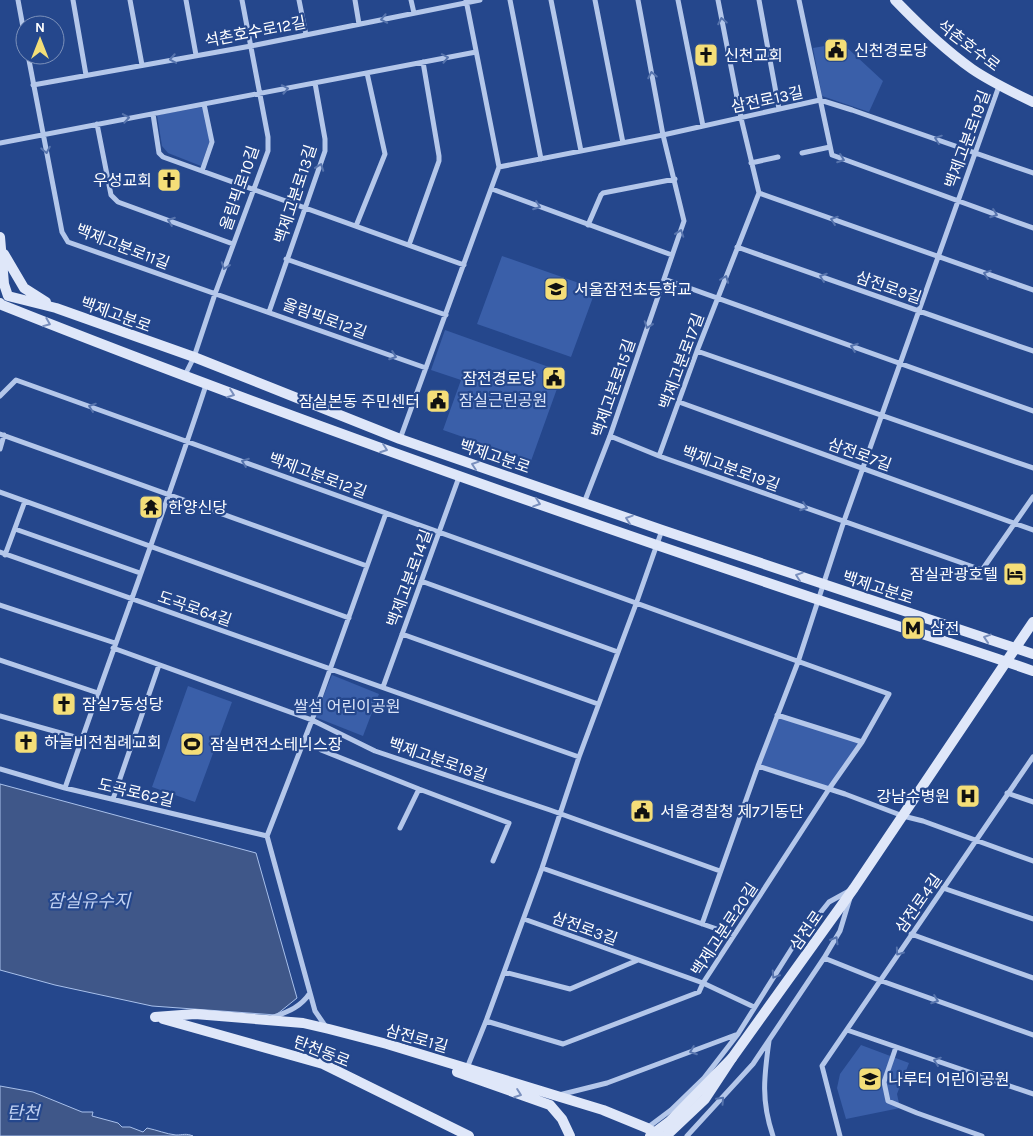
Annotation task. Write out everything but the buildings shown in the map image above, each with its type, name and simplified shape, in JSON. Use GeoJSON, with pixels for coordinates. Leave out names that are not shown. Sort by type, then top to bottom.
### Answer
{"type":"FeatureCollection","features":[{"type":"Feature","properties":{"kind":"main road","name":"석촌호수로"},"geometry":{"type":"LineString","coordinates":[[895,0],[926,32],[973,69],[999,86],[1033,102]]}},
{"type":"Feature","properties":{"kind":"main road"},"geometry":{"type":"LineString","coordinates":[[0,237],[4,284],[3,299]]}},
{"type":"Feature","properties":{"kind":"main road"},"geometry":{"type":"LineString","coordinates":[[2,250],[24,288],[56,308]]}},
{"type":"Feature","properties":{"kind":"main road","name":"백제고분로"},"geometry":{"type":"LineString","coordinates":[[3,299],[56,308],[194,357],[400,439],[662,530],[1033,654]]}},
{"type":"Feature","properties":{"kind":"main road","name":"백제고분로"},"geometry":{"type":"LineString","coordinates":[[3,299],[184,377],[459,477],[818,600],[1033,670]]}},
{"type":"Feature","properties":{"kind":"main road","name":"삼전로"},"geometry":{"type":"LineString","coordinates":[[732,1058],[854,888],[1006,662],[1014,647],[1033,622]]}},
{"type":"Feature","properties":{"kind":"main road","name":"삼전로1길"},"geometry":{"type":"LineString","coordinates":[[155,1017],[195,1014],[303,1023],[329,1029],[467,1068],[603,1110],[648,1132],[661,1136]]}},
{"type":"Feature","properties":{"kind":"main road","name":"탄천동로"},"geometry":{"type":"LineString","coordinates":[[155,1017],[323,1064],[469,1136]]}},
{"type":"Feature","properties":{"kind":"main road"},"geometry":{"type":"LineString","coordinates":[[408,1051],[439,1066],[550,1106],[562,1119],[570,1136]]}},
{"type":"Feature","properties":{"kind":"main road"},"geometry":{"type":"LineString","coordinates":[[648,1132],[670,1121],[732,1058]]}},
{"type":"Feature","properties":{"kind":"main road"},"geometry":{"type":"LineString","coordinates":[[666,1136],[705,1099],[732,1058]]}},
{"type":"Feature","properties":{"kind":"street"},"geometry":{"type":"LineString","coordinates":[[18,0],[21,15]]}},
{"type":"Feature","properties":{"kind":"street"},"geometry":{"type":"LineString","coordinates":[[73,0],[86,75]]}},
{"type":"Feature","properties":{"kind":"street"},"geometry":{"type":"LineString","coordinates":[[130,0],[142,65]]}},
{"type":"Feature","properties":{"kind":"street"},"geometry":{"type":"LineString","coordinates":[[186,0],[196,55]]}},
{"type":"Feature","properties":{"kind":"street","name":"올림픽로10길"},"geometry":{"type":"LineString","coordinates":[[184,377],[194,357],[215,294],[268,151],[268,138],[242,0]]}},
{"type":"Feature","properties":{"kind":"street"},"geometry":{"type":"LineString","coordinates":[[300,0],[306,35]]}},
{"type":"Feature","properties":{"kind":"street"},"geometry":{"type":"LineString","coordinates":[[355,0],[359,24]]}},
{"type":"Feature","properties":{"kind":"street"},"geometry":{"type":"LineString","coordinates":[[411,0],[414,13]]}},
{"type":"Feature","properties":{"kind":"street","name":"석촌호수로12길"},"geometry":{"type":"LineString","coordinates":[[34,85],[251,46],[466,1],[480,0]]}},
{"type":"Feature","properties":{"kind":"street"},"geometry":{"type":"LineString","coordinates":[[510,0],[541,158]]}},
{"type":"Feature","properties":{"kind":"street"},"geometry":{"type":"LineString","coordinates":[[551,0],[581,151]]}},
{"type":"Feature","properties":{"kind":"street"},"geometry":{"type":"LineString","coordinates":[[595,0],[623,142]]}},
{"type":"Feature","properties":{"kind":"street","name":"백제고분로15길"},"geometry":{"type":"LineString","coordinates":[[584,503],[610,436],[684,222],[664,135],[638,0]]}},
{"type":"Feature","properties":{"kind":"street"},"geometry":{"type":"LineString","coordinates":[[678,0],[703,126]]}},
{"type":"Feature","properties":{"kind":"street"},"geometry":{"type":"LineString","coordinates":[[718,0],[740,118],[758,193],[1033,290]]}},
{"type":"Feature","properties":{"kind":"street"},"geometry":{"type":"LineString","coordinates":[[758,0],[779,109]]}},
{"type":"Feature","properties":{"kind":"street"},"geometry":{"type":"LineString","coordinates":[[799,0],[830,148],[802,154]]}},
{"type":"Feature","properties":{"kind":"street"},"geometry":{"type":"LineString","coordinates":[[400,439],[499,167],[466,1]]}},
{"type":"Feature","properties":{"kind":"street"},"geometry":{"type":"LineString","coordinates":[[0,143],[476,52]]}},
{"type":"Feature","properties":{"kind":"street"},"geometry":{"type":"LineString","coordinates":[[409,245],[440,156],[423,62]]}},
{"type":"Feature","properties":{"kind":"street","name":"백제고분로11길"},"geometry":{"type":"LineString","coordinates":[[30,65],[62,232],[68,242],[215,294]]}},
{"type":"Feature","properties":{"kind":"street"},"geometry":{"type":"LineString","coordinates":[[356,226],[385,154],[367,74]]}},
{"type":"Feature","properties":{"kind":"street","name":"백제고분로13길"},"geometry":{"type":"LineString","coordinates":[[269,312],[286,259],[326,151],[315,83]]}},
{"type":"Feature","properties":{"kind":"street","name":"백제고분로19길"},"geometry":{"type":"LineString","coordinates":[[823,584],[999,86]]}},
{"type":"Feature","properties":{"kind":"street","name":"삼전로13길"},"geometry":{"type":"LineString","coordinates":[[499,167],[664,135],[820,100],[1033,173]]}},
{"type":"Feature","properties":{"kind":"street"},"geometry":{"type":"LineString","coordinates":[[202,171],[212,142],[204,104]]}},
{"type":"Feature","properties":{"kind":"street"},"geometry":{"type":"LineString","coordinates":[[153,114],[159,153],[164,157],[464,265]]}},
{"type":"Feature","properties":{"kind":"street"},"geometry":{"type":"LineString","coordinates":[[97,124],[111,195],[118,202],[233,244]]}},
{"type":"Feature","properties":{"kind":"street","name":"백제고분로19길"},"geometry":{"type":"LineString","coordinates":[[830,148],[832,155],[1033,228]]}},
{"type":"Feature","properties":{"kind":"street"},"geometry":{"type":"LineString","coordinates":[[751,163],[778,157]]}},
{"type":"Feature","properties":{"kind":"street"},"geometry":{"type":"LineString","coordinates":[[588,225],[603,193],[675,179]]}},
{"type":"Feature","properties":{"kind":"street"},"geometry":{"type":"LineString","coordinates":[[492,189],[672,255]]}},
{"type":"Feature","properties":{"kind":"street","name":"백제고분로17길"},"geometry":{"type":"LineString","coordinates":[[660,456],[697,351],[758,193]]}},
{"type":"Feature","properties":{"kind":"street","name":"삼전로9길"},"geometry":{"type":"LineString","coordinates":[[737,247],[1033,351]]}},
{"type":"Feature","properties":{"kind":"street"},"geometry":{"type":"LineString","coordinates":[[286,259],[446,315]]}},
{"type":"Feature","properties":{"kind":"street"},"geometry":{"type":"LineString","coordinates":[[664,279],[1033,411]]}},
{"type":"Feature","properties":{"kind":"street","name":"올림픽로12길"},"geometry":{"type":"LineString","coordinates":[[215,294],[426,368]]}},
{"type":"Feature","properties":{"kind":"street"},"geometry":{"type":"LineString","coordinates":[[697,351],[1033,468]]}},
{"type":"Feature","properties":{"kind":"street","name":"백제고분로12길"},"geometry":{"type":"LineString","coordinates":[[0,396],[16,380],[439,532]]}},
{"type":"Feature","properties":{"kind":"street"},"geometry":{"type":"LineString","coordinates":[[65,788],[130,599],[188,441],[206,385]]}},
{"type":"Feature","properties":{"kind":"street","name":"삼전로7길"},"geometry":{"type":"LineString","coordinates":[[679,402],[1033,530]]}},
{"type":"Feature","properties":{"kind":"street"},"geometry":{"type":"LineString","coordinates":[[0,448],[2,434],[367,566]]}},
{"type":"Feature","properties":{"kind":"street","name":"백제고분로19길"},"geometry":{"type":"LineString","coordinates":[[610,436],[660,456],[982,570],[1015,523]]}},
{"type":"Feature","properties":{"kind":"street","name":"백제고분로14길"},"geometry":{"type":"LineString","coordinates":[[382,687],[459,477]]}},
{"type":"Feature","properties":{"kind":"street"},"geometry":{"type":"LineString","coordinates":[[0,492],[349,618]]}},
{"type":"Feature","properties":{"kind":"street"},"geometry":{"type":"LineString","coordinates":[[1015,523],[1033,497]]}},
{"type":"Feature","properties":{"kind":"street"},"geometry":{"type":"LineString","coordinates":[[2,554],[15,529],[25,501]]}},
{"type":"Feature","properties":{"kind":"street"},"geometry":{"type":"LineString","coordinates":[[329,1029],[321,1022],[315,1011],[267,836],[312,720],[386,514]]}},
{"type":"Feature","properties":{"kind":"street"},"geometry":{"type":"LineString","coordinates":[[15,529],[140,573]]}},
{"type":"Feature","properties":{"kind":"street"},"geometry":{"type":"LineString","coordinates":[[467,1068],[524,919],[579,756],[662,530]]}},
{"type":"Feature","properties":{"kind":"street"},"geometry":{"type":"LineString","coordinates":[[439,532],[798,662]]}},
{"type":"Feature","properties":{"kind":"street","name":"도곡로64길"},"geometry":{"type":"LineString","coordinates":[[2,554],[382,687]]}},
{"type":"Feature","properties":{"kind":"street"},"geometry":{"type":"LineString","coordinates":[[421,581],[618,652]]}},
{"type":"Feature","properties":{"kind":"street","name":"백제고분로20길"},"geometry":{"type":"LineString","coordinates":[[702,924],[758,766],[798,662],[823,584]]}},
{"type":"Feature","properties":{"kind":"street"},"geometry":{"type":"LineString","coordinates":[[0,605],[114,646],[159,666],[312,720]]}},
{"type":"Feature","properties":{"kind":"street"},"geometry":{"type":"LineString","coordinates":[[402,634],[598,704]]}},
{"type":"Feature","properties":{"kind":"street"},"geometry":{"type":"LineString","coordinates":[[0,660],[98,692]]}},
{"type":"Feature","properties":{"kind":"street","name":"백제고분로20길"},"geometry":{"type":"LineString","coordinates":[[486,1022],[563,1044],[699,992],[828,789],[862,742],[889,694],[798,662]]}},
{"type":"Feature","properties":{"kind":"street"},"geometry":{"type":"LineString","coordinates":[[113,799],[159,666]]}},
{"type":"Feature","properties":{"kind":"street"},"geometry":{"type":"LineString","coordinates":[[382,687],[579,756]]}},
{"type":"Feature","properties":{"kind":"street"},"geometry":{"type":"LineString","coordinates":[[777,715],[862,742]]}},
{"type":"Feature","properties":{"kind":"street"},"geometry":{"type":"LineString","coordinates":[[0,716],[82,739]]}},
{"type":"Feature","properties":{"kind":"street","name":"백제고분로18길"},"geometry":{"type":"LineString","coordinates":[[312,720],[375,751],[720,871]]}},
{"type":"Feature","properties":{"kind":"street"},"geometry":{"type":"LineString","coordinates":[[321,750],[509,823],[493,861]]}},
{"type":"Feature","properties":{"kind":"street","name":"삼전로4길"},"geometry":{"type":"LineString","coordinates":[[840,1136],[822,1066],[1033,757]]}},
{"type":"Feature","properties":{"kind":"street"},"geometry":{"type":"LineString","coordinates":[[758,766],[903,816],[923,821],[1033,861]]}},
{"type":"Feature","properties":{"kind":"street","name":"도곡로62길"},"geometry":{"type":"LineString","coordinates":[[0,770],[65,788],[267,836]]}},
{"type":"Feature","properties":{"kind":"street"},"geometry":{"type":"LineString","coordinates":[[400,828],[419,789]]}},
{"type":"Feature","properties":{"kind":"street"},"geometry":{"type":"LineString","coordinates":[[1007,793],[1033,802]]}},
{"type":"Feature","properties":{"kind":"street"},"geometry":{"type":"LineString","coordinates":[[542,868],[734,935]]}},
{"type":"Feature","properties":{"kind":"street"},"geometry":{"type":"LineString","coordinates":[[687,1136],[739,1080],[769,1040],[824,958],[840,930],[854,888]]}},
{"type":"Feature","properties":{"kind":"street"},"geometry":{"type":"LineString","coordinates":[[648,1132],[704,1078],[738,1034],[792,948],[829,902],[854,888]]}},
{"type":"Feature","properties":{"kind":"street"},"geometry":{"type":"LineString","coordinates":[[943,888],[1033,919]]}},
{"type":"Feature","properties":{"kind":"street","name":"삼전로3길"},"geometry":{"type":"LineString","coordinates":[[524,919],[703,983],[754,1007]]}},
{"type":"Feature","properties":{"kind":"street"},"geometry":{"type":"LineString","coordinates":[[911,934],[1033,978]]}},
{"type":"Feature","properties":{"kind":"street"},"geometry":{"type":"LineString","coordinates":[[824,958],[879,980],[1033,1035]]}},
{"type":"Feature","properties":{"kind":"street","name":"삼전로3길"},"geometry":{"type":"LineString","coordinates":[[504,972],[570,989],[639,960]]}},
{"type":"Feature","properties":{"kind":"street"},"geometry":{"type":"LineString","coordinates":[[266,1020],[289,1012],[303,1002],[310,994]]}},
{"type":"Feature","properties":{"kind":"street"},"geometry":{"type":"LineString","coordinates":[[847,1030],[1033,1094]]}},
{"type":"Feature","properties":{"kind":"street"},"geometry":{"type":"LineString","coordinates":[[556,1096],[607,1083],[738,1034]]}},
{"type":"Feature","properties":{"kind":"street"},"geometry":{"type":"LineString","coordinates":[[769,1040],[764,1082],[766,1116],[773,1136]]}},
{"type":"Feature","properties":{"kind":"street"},"geometry":{"type":"LineString","coordinates":[[896,1047],[884,1082],[888,1101],[982,1136]]}},
{"type":"Feature","properties":{"kind":"green space"},"geometry":{"type":"Polygon","coordinates":[[[842,43],[883,81],[869,112],[822,96],[813,48],[842,43]]]}},
{"type":"Feature","properties":{"kind":"green space"},"geometry":{"type":"Polygon","coordinates":[[[203,107],[210,140],[201,166],[168,153],[162,146],[157,115],[203,107]]]}},
{"type":"Feature","properties":{"kind":"green space"},"geometry":{"type":"Polygon","coordinates":[[[502,256],[596,289],[571,357],[477,324],[502,256]]]}},
{"type":"Feature","properties":{"kind":"green space","name":"잠실근린공원"},"geometry":{"type":"Polygon","coordinates":[[[445,330],[563,372],[531,461],[443,430],[461,380],[431,370],[445,330]]]}},
{"type":"Feature","properties":{"kind":"green space","name":"쌀섬 어린이공원"},"geometry":{"type":"Polygon","coordinates":[[[332,675],[379,694],[363,736],[315,717],[332,675]]]}},
{"type":"Feature","properties":{"kind":"green space","name":"잠실변전소테니스장"},"geometry":{"type":"Polygon","coordinates":[[[188,686],[232,702],[195,802],[152,787],[188,686]]]}},
{"type":"Feature","properties":{"kind":"green space"},"geometry":{"type":"Polygon","coordinates":[[[777,715],[862,742],[829,789],[758,766],[777,715]]]}},
{"type":"Feature","properties":{"kind":"green space"},"geometry":{"type":"Polygon","coordinates":[[[861,1045],[909,1063],[897,1094],[900,1108],[846,1119],[837,1088],[840,1074],[861,1045]]]}},
{"type":"Feature","properties":{"kind":"water","name":"잠실유수지"},"geometry":{"type":"Polygon","coordinates":[[[0,784],[256,853],[297,998],[276,1015],[152,1006],[55,985],[0,970],[0,784]]]}},
{"type":"Feature","properties":{"kind":"water","name":"탄천"},"geometry":{"type":"Polygon","coordinates":[[[0,1086],[33,1092],[82,1112],[93,1112],[92,1116],[118,1123],[122,1127],[130,1127],[143,1132],[147,1128],[176,1135],[186,1134],[193,1136],[0,1136],[0,1086]]]}},
{"type":"Feature","properties":{"kind":"place","name":"신천경로당"},"geometry":{"type":"Point","coordinates":[836,50]}},
{"type":"Feature","properties":{"kind":"place","name":"신천교회"},"geometry":{"type":"Point","coordinates":[706,55]}},
{"type":"Feature","properties":{"kind":"place","name":"우성교회"},"geometry":{"type":"Point","coordinates":[169,180]}},
{"type":"Feature","properties":{"kind":"place","name":"서울잠전초등학교"},"geometry":{"type":"Point","coordinates":[556,289]}},
{"type":"Feature","properties":{"kind":"place","name":"잠전경로당"},"geometry":{"type":"Point","coordinates":[554,378]}},
{"type":"Feature","properties":{"kind":"place","name":"잠실본동 주민센터"},"geometry":{"type":"Point","coordinates":[438,401]}},
{"type":"Feature","properties":{"kind":"place","name":"한양신당"},"geometry":{"type":"Point","coordinates":[151,507]}},
{"type":"Feature","properties":{"kind":"place","name":"잠실관광호텔"},"geometry":{"type":"Point","coordinates":[1015,574]}},
{"type":"Feature","properties":{"kind":"place","name":"삼전"},"geometry":{"type":"Point","coordinates":[913,628]}},
{"type":"Feature","properties":{"kind":"place","name":"잠실7동성당"},"geometry":{"type":"Point","coordinates":[64,704]}},
{"type":"Feature","properties":{"kind":"place","name":"하늘비전침례교회"},"geometry":{"type":"Point","coordinates":[26,742]}},
{"type":"Feature","properties":{"kind":"place","name":"잠실변전소테니스장"},"geometry":{"type":"Point","coordinates":[192,744]}},
{"type":"Feature","properties":{"kind":"place","name":"강남수병원"},"geometry":{"type":"Point","coordinates":[968,796]}},
{"type":"Feature","properties":{"kind":"place","name":"서울경찰청 제7기동단"},"geometry":{"type":"Point","coordinates":[642,811]}},
{"type":"Feature","properties":{"kind":"place","name":"나루터 어린이공원"},"geometry":{"type":"Point","coordinates":[870,1079]}}]}
